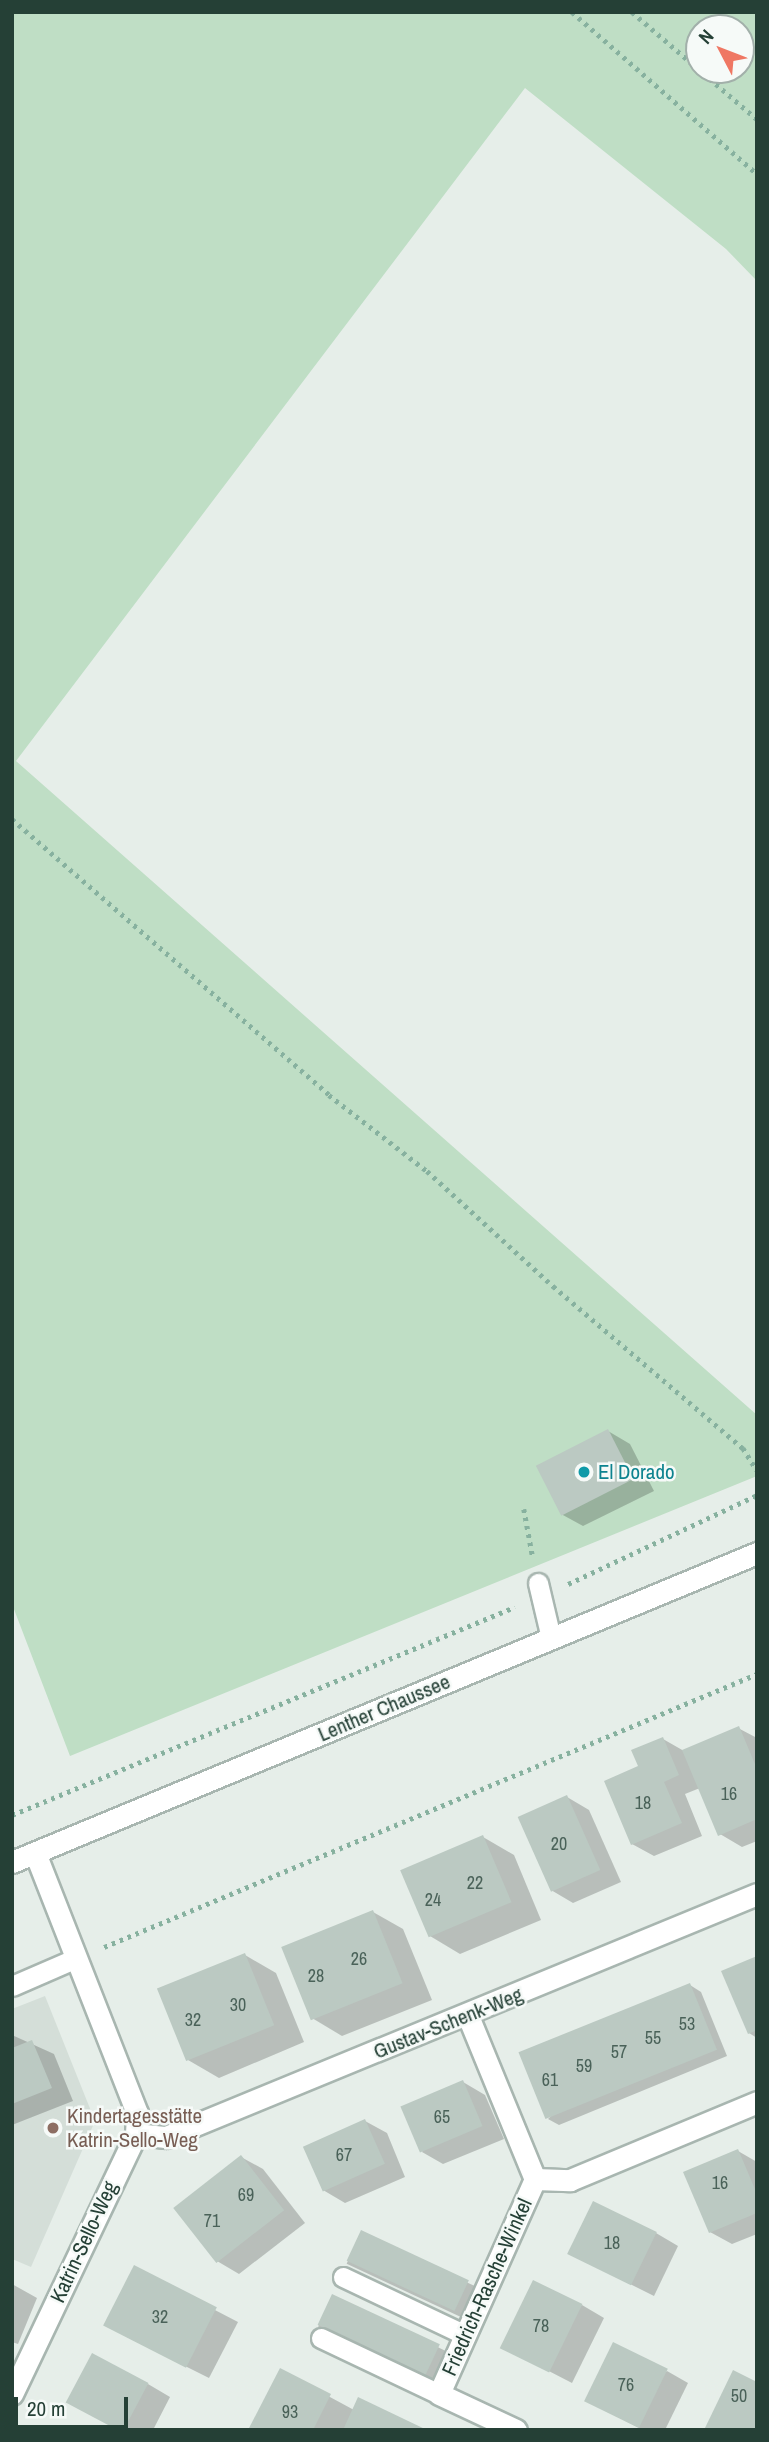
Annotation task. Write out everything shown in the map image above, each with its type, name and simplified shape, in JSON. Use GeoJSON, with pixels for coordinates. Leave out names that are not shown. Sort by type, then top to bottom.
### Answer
{"type":"FeatureCollection","features":[{"type":"Feature","properties":{"kind":"street","name":"Lenther Chaussee"},"geometry":{"type":"LineString","coordinates":[[12,1862],[757,1553]]}},
{"type":"Feature","properties":{"kind":"street"},"geometry":{"type":"LineString","coordinates":[[34,1853],[137,2113],[135,2134]]}},
{"type":"Feature","properties":{"kind":"street","name":"Gustav-Schenk-Weg"},"geometry":{"type":"LineString","coordinates":[[135,2134],[166,2137],[467,2016],[757,1894]]}},
{"type":"Feature","properties":{"kind":"street","name":"Friedrich-Rasche-Winkel"},"geometry":{"type":"LineString","coordinates":[[467,2016],[535,2179],[439,2394],[516,2430]]}},
{"type":"Feature","properties":{"kind":"street","name":"Friedrich-Rasche-Winkel"},"geometry":{"type":"LineString","coordinates":[[535,2179],[570,2180],[757,2102]]}},
{"type":"Feature","properties":{"kind":"street","name":"Katrin-Sello-Weg"},"geometry":{"type":"LineString","coordinates":[[12,2394],[135,2134]]}},
{"type":"Feature","properties":{"kind":"lane"},"geometry":{"type":"LineString","coordinates":[[539,1590],[551,1638]]}},
{"type":"Feature","properties":{"kind":"lane"},"geometry":{"type":"LineString","coordinates":[[12,1986],[75,1959]]}},
{"type":"Feature","properties":{"kind":"lane"},"geometry":{"type":"LineString","coordinates":[[343,2277],[466,2336]]}},
{"type":"Feature","properties":{"kind":"lane"},"geometry":{"type":"LineString","coordinates":[[321,2338],[439,2394]]}},
{"type":"Feature","properties":{"kind":"path"},"geometry":{"type":"LineString","coordinates":[[572,12],[757,174]]}},
{"type":"Feature","properties":{"kind":"path"},"geometry":{"type":"LineString","coordinates":[[632,12],[757,120]]}},
{"type":"Feature","properties":{"kind":"path"},"geometry":{"type":"LineString","coordinates":[[12,819],[329,1095],[427,1171],[743,1448],[757,1470]]}},
{"type":"Feature","properties":{"kind":"path"},"geometry":{"type":"LineString","coordinates":[[12,1815],[757,1495]]}},
{"type":"Feature","properties":{"kind":"path"},"geometry":{"type":"LineString","coordinates":[[524,1509],[539,1590]]}},
{"type":"Feature","properties":{"kind":"path"},"geometry":{"type":"LineString","coordinates":[[75,1959],[757,1674]]}},
{"type":"Feature","properties":{"kind":"shaded area","name":"Kindertagesstätte Katrin-Sello-Weg"},"geometry":{"type":"Polygon","coordinates":[[[45,1996],[95,2121],[31,2267],[12,2259],[12,2009],[45,1996]]]}},
{"type":"Feature","properties":{"kind":"green space"},"geometry":{"type":"Polygon","coordinates":[[[12,12],[757,12],[757,281],[726,249],[525,88],[16,761],[757,1415],[757,1476],[70,1756],[12,1604],[12,12]]]}},
{"type":"Feature","properties":{"kind":"building","name":"El Dorado"},"geometry":{"type":"Polygon","coordinates":[[[608,1429],[633,1479],[561,1516],[536,1466],[608,1429]]]}},
{"type":"Feature","properties":{"kind":"building"},"geometry":{"type":"Polygon","coordinates":[[[739,1726],[757,1769],[757,1819],[718,1836],[682,1750],[739,1726]]]}},
{"type":"Feature","properties":{"kind":"building"},"geometry":{"type":"Polygon","coordinates":[[[663,1737],[679,1775],[664,1782],[682,1823],[631,1845],[604,1781],[638,1766],[631,1750],[663,1737]]]}},
{"type":"Feature","properties":{"kind":"building"},"geometry":{"type":"Polygon","coordinates":[[[567,1795],[600,1870],[551,1892],[518,1817],[567,1795]]]}},
{"type":"Feature","properties":{"kind":"building"},"geometry":{"type":"Polygon","coordinates":[[[483,1835],[512,1902],[429,1937],[400,1870],[483,1835]]]}},
{"type":"Feature","properties":{"kind":"building"},"geometry":{"type":"Polygon","coordinates":[[[373,1910],[403,1983],[311,2020],[281,1947],[373,1910]]]}},
{"type":"Feature","properties":{"kind":"building"},"geometry":{"type":"Polygon","coordinates":[[[245,1953],[274,2025],[186,2061],[157,1989],[245,1953]]]}},
{"type":"Feature","properties":{"kind":"building"},"geometry":{"type":"Polygon","coordinates":[[[757,1956],[757,2030],[748,2034],[721,1971],[757,1956]]]}},
{"type":"Feature","properties":{"kind":"building"},"geometry":{"type":"Polygon","coordinates":[[[690,1983],[717,2050],[545,2119],[518,2052],[690,1983]]]}},
{"type":"Feature","properties":{"kind":"building"},"geometry":{"type":"Polygon","coordinates":[[[32,2040],[52,2088],[12,2104],[12,2048],[32,2040]]]}},
{"type":"Feature","properties":{"kind":"building"},"geometry":{"type":"Polygon","coordinates":[[[463,2080],[483,2126],[420,2153],[400,2107],[463,2080]]]}},
{"type":"Feature","properties":{"kind":"building"},"geometry":{"type":"Polygon","coordinates":[[[365,2119],[385,2164],[323,2191],[303,2147],[365,2119]]]}},
{"type":"Feature","properties":{"kind":"building"},"geometry":{"type":"Polygon","coordinates":[[[738,2149],[757,2194],[757,2213],[709,2233],[683,2172],[738,2149]]]}},
{"type":"Feature","properties":{"kind":"building"},"geometry":{"type":"Polygon","coordinates":[[[241,2155],[284,2210],[216,2263],[173,2208],[241,2155]]]}},
{"type":"Feature","properties":{"kind":"building"},"geometry":{"type":"Polygon","coordinates":[[[593,2201],[657,2232],[631,2285],[567,2254],[593,2201]]]}},
{"type":"Feature","properties":{"kind":"building"},"geometry":{"type":"Polygon","coordinates":[[[361,2230],[469,2280],[454,2311],[347,2261],[361,2230]]]}},
{"type":"Feature","properties":{"kind":"building"},"geometry":{"type":"Polygon","coordinates":[[[134,2265],[217,2307],[186,2368],[103,2326],[134,2265]]]}},
{"type":"Feature","properties":{"kind":"building"},"geometry":{"type":"Polygon","coordinates":[[[533,2280],[582,2304],[549,2372],[500,2348],[533,2280]]]}},
{"type":"Feature","properties":{"kind":"building"},"geometry":{"type":"Polygon","coordinates":[[[332,2294],[440,2344],[425,2375],[318,2325],[332,2294]]]}},
{"type":"Feature","properties":{"kind":"building"},"geometry":{"type":"Polygon","coordinates":[[[613,2342],[668,2369],[639,2428],[584,2401],[613,2342]]]}},
{"type":"Feature","properties":{"kind":"building"},"geometry":{"type":"Polygon","coordinates":[[[92,2353],[149,2383],[124,2430],[118,2430],[66,2402],[92,2353]]]}},
{"type":"Feature","properties":{"kind":"building"},"geometry":{"type":"Polygon","coordinates":[[[280,2368],[331,2394],[313,2430],[248,2430],[280,2368]]]}},
{"type":"Feature","properties":{"kind":"building"},"geometry":{"type":"Polygon","coordinates":[[[733,2370],[757,2382],[757,2430],[704,2430],[733,2370]]]}},
{"type":"Feature","properties":{"kind":"building"},"geometry":{"type":"Polygon","coordinates":[[[358,2397],[427,2430],[343,2430],[358,2397]]]}},
{"type":"Feature","properties":{"kind":"place","name":"El Dorado"},"geometry":{"type":"Point","coordinates":[584,1472]}},
{"type":"Feature","properties":{"kind":"place","name":"Kindertagesstätte Katrin-Sello-Weg"},"geometry":{"type":"Point","coordinates":[53,2128]}}]}
